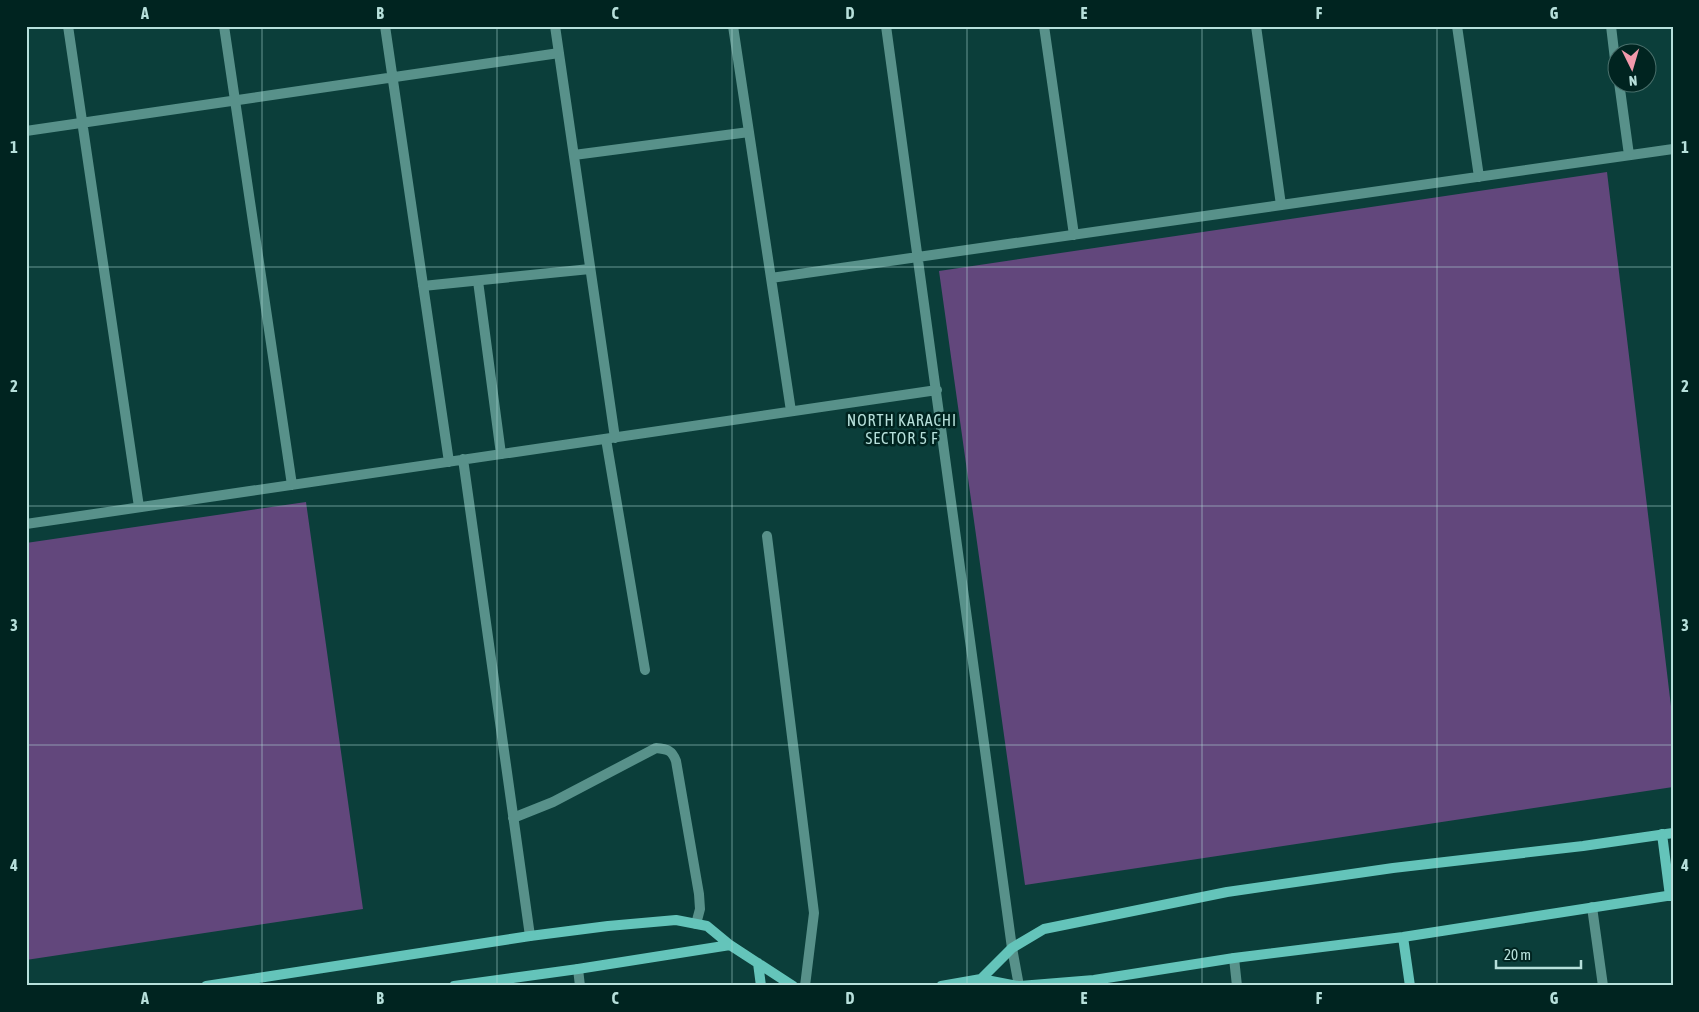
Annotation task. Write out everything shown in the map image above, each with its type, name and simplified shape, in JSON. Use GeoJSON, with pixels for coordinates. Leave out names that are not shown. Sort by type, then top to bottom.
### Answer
{"type":"FeatureCollection","features":[{"type":"Feature","properties":{"kind":"street"},"geometry":{"type":"LineString","coordinates":[[68,26],[140,507]]}},
{"type":"Feature","properties":{"kind":"street"},"geometry":{"type":"LineString","coordinates":[[224,26],[292,485]]}},
{"type":"Feature","properties":{"kind":"street"},"geometry":{"type":"LineString","coordinates":[[384,26],[449,462]]}},
{"type":"Feature","properties":{"kind":"street"},"geometry":{"type":"LineString","coordinates":[[555,26],[590,269],[611,438],[645,670]]}},
{"type":"Feature","properties":{"kind":"street"},"geometry":{"type":"LineString","coordinates":[[733,26],[791,411]]}},
{"type":"Feature","properties":{"kind":"street"},"geometry":{"type":"LineString","coordinates":[[886,26],[1012,948],[1019,986]]}},
{"type":"Feature","properties":{"kind":"street"},"geometry":{"type":"LineString","coordinates":[[1044,26],[1074,235]]}},
{"type":"Feature","properties":{"kind":"street"},"geometry":{"type":"LineString","coordinates":[[1256,26],[1282,205]]}},
{"type":"Feature","properties":{"kind":"street"},"geometry":{"type":"LineString","coordinates":[[1457,26],[1479,178]]}},
{"type":"Feature","properties":{"kind":"street"},"geometry":{"type":"LineString","coordinates":[[1610,26],[1612,42]]}},
{"type":"Feature","properties":{"kind":"street"},"geometry":{"type":"LineString","coordinates":[[26,131],[559,53]]}},
{"type":"Feature","properties":{"kind":"street"},"geometry":{"type":"LineString","coordinates":[[1620,92],[1629,155]]}},
{"type":"Feature","properties":{"kind":"street"},"geometry":{"type":"LineString","coordinates":[[574,155],[749,132]]}},
{"type":"Feature","properties":{"kind":"street"},"geometry":{"type":"LineString","coordinates":[[771,278],[1673,149]]}},
{"type":"Feature","properties":{"kind":"street"},"geometry":{"type":"LineString","coordinates":[[423,286],[590,269]]}},
{"type":"Feature","properties":{"kind":"street"},"geometry":{"type":"LineString","coordinates":[[478,281],[501,454]]}},
{"type":"Feature","properties":{"kind":"street"},"geometry":{"type":"LineString","coordinates":[[26,524],[937,390]]}},
{"type":"Feature","properties":{"kind":"street"},"geometry":{"type":"LineString","coordinates":[[463,460],[530,936]]}},
{"type":"Feature","properties":{"kind":"street"},"geometry":{"type":"LineString","coordinates":[[767,536],[814,913],[805,986]]}},
{"type":"Feature","properties":{"kind":"street"},"geometry":{"type":"LineString","coordinates":[[513,818],[553,802],[656,748],[667,749],[673,753],[676,761],[700,894],[700,909],[696,924]]}},
{"type":"Feature","properties":{"kind":"street"},"geometry":{"type":"LineString","coordinates":[[942,986],[981,979],[1019,986],[1095,983],[1234,958],[1403,937],[1671,896],[1667,834],[1393,868],[1227,892],[1044,929],[1012,948],[981,979]]}},
{"type":"Feature","properties":{"kind":"street"},"geometry":{"type":"LineString","coordinates":[[1592,907],[1603,986]]}},
{"type":"Feature","properties":{"kind":"street"},"geometry":{"type":"LineString","coordinates":[[206,986],[530,936],[676,920],[707,926],[730,945],[793,986]]}},
{"type":"Feature","properties":{"kind":"street"},"geometry":{"type":"LineString","coordinates":[[1403,937],[1410,986]]}},
{"type":"Feature","properties":{"kind":"street"},"geometry":{"type":"LineString","coordinates":[[454,986],[730,945]]}},
{"type":"Feature","properties":{"kind":"street"},"geometry":{"type":"LineString","coordinates":[[1234,958],[1237,986]]}},
{"type":"Feature","properties":{"kind":"street"},"geometry":{"type":"LineString","coordinates":[[758,963],[761,986]]}},
{"type":"Feature","properties":{"kind":"street"},"geometry":{"type":"LineString","coordinates":[[578,969],[580,986]]}},
{"type":"Feature","properties":{"kind":"shaded area"},"geometry":{"type":"Polygon","coordinates":[[[1607,172],[1673,723],[1673,787],[1025,885],[939,271],[1607,172]]]}},
{"type":"Feature","properties":{"kind":"shaded area"},"geometry":{"type":"Polygon","coordinates":[[[306,502],[363,909],[26,960],[26,543],[306,502]]]}},
{"type":"Feature","properties":{"kind":"district","name":"NORTH KARACHI SECTOR 5 F"},"geometry":{"type":"Point","coordinates":[902,429]}}]}
